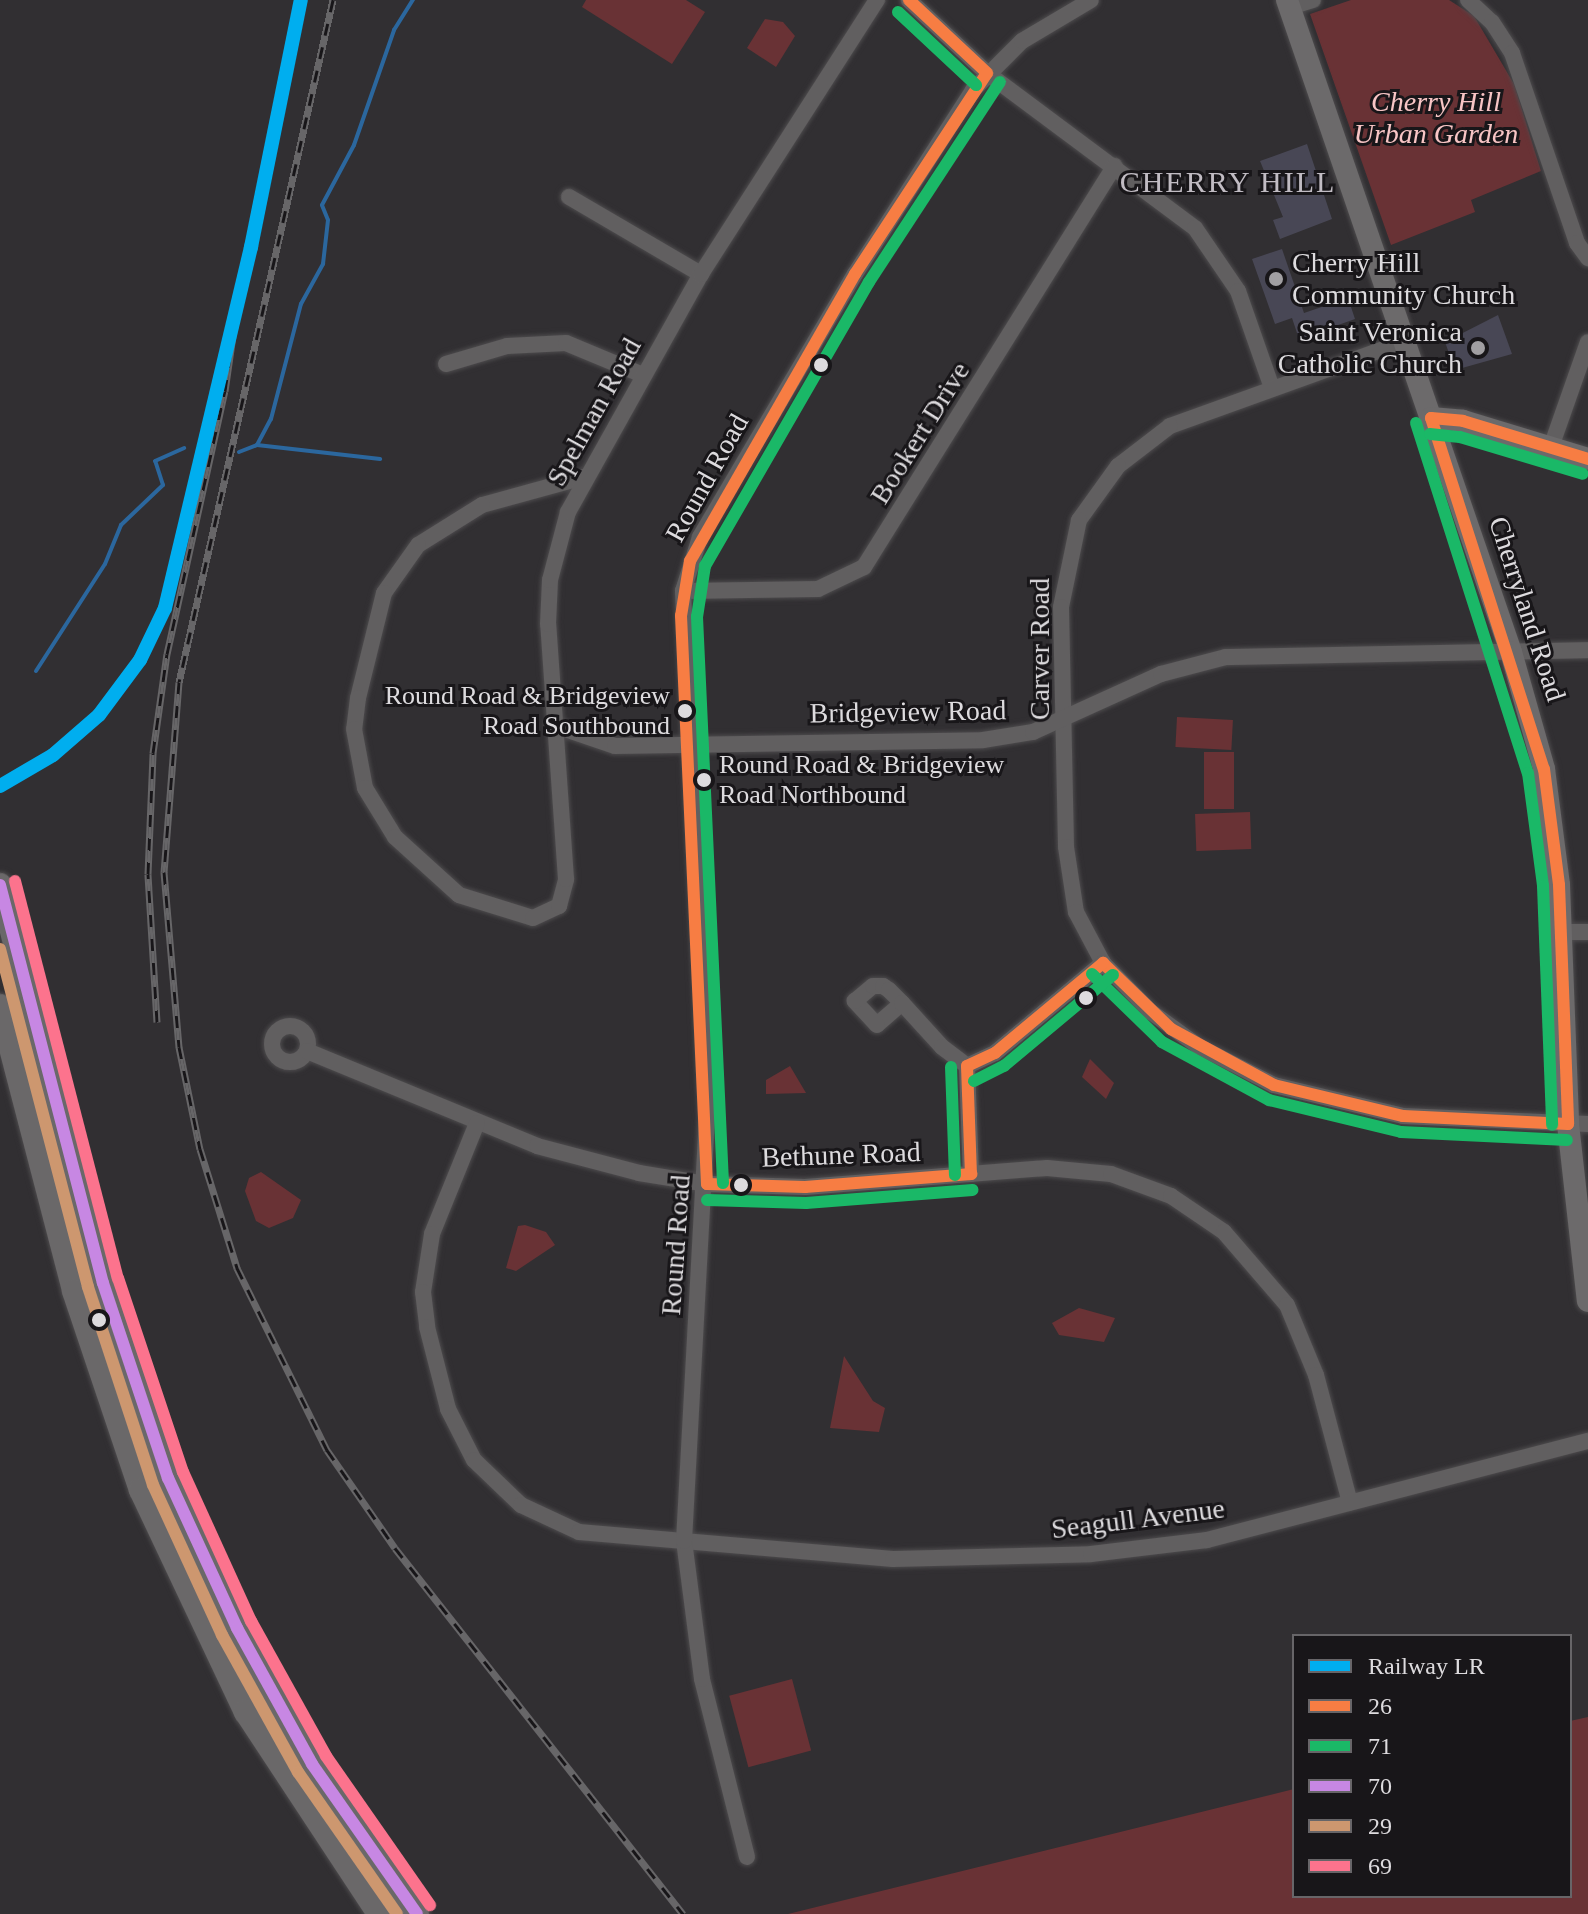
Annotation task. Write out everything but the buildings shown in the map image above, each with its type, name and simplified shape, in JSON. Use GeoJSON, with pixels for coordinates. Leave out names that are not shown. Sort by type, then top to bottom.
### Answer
{"type":"FeatureCollection","features":[{"type":"Feature","properties":{"kind":"main road"},"geometry":{"type":"LineString","coordinates":[[0,885],[103,1283],[168,1478],[237,1628],[312,1764],[417,1914]]}},
{"type":"Feature","properties":{"kind":"main road"},"geometry":{"type":"LineString","coordinates":[[0,1006],[74,1291],[141,1490],[246,1712],[379,1914]]}},
{"type":"Feature","properties":{"kind":"street","name":"Spelman Road"},"geometry":{"type":"LineString","coordinates":[[584,477],[470,510],[418,545],[380,606],[354,729],[365,788],[378,814],[437,881],[509,914],[543,917],[559,906],[566,879],[553,725],[550,580],[584,477],[701,274],[877,0]]}},
{"type":"Feature","properties":{"kind":"street"},"geometry":{"type":"LineString","coordinates":[[909,0],[987,73],[1115,166],[1212,245],[1238,291],[1272,388]]}},
{"type":"Feature","properties":{"kind":"street","name":"Round Road"},"geometry":{"type":"LineString","coordinates":[[747,1857],[702,1679],[684,1541],[707,1184],[683,591],[700,537],[818,337],[987,73],[1022,41],[1091,0]]}},
{"type":"Feature","properties":{"kind":"street"},"geometry":{"type":"LineString","coordinates":[[1289,4],[1313,0]]}},
{"type":"Feature","properties":{"kind":"street"},"geometry":{"type":"LineString","coordinates":[[1468,0],[1512,53],[1577,243],[1588,258]]}},
{"type":"Feature","properties":{"kind":"street","name":"Cherryland Road"},"geometry":{"type":"LineString","coordinates":[[1289,4],[1511,652],[1552,811],[1578,1124],[1588,1301]]}},
{"type":"Feature","properties":{"kind":"street","name":"Bookert Drive"},"geometry":{"type":"LineString","coordinates":[[683,591],[818,589],[864,567],[1115,166]]}},
{"type":"Feature","properties":{"kind":"street"},"geometry":{"type":"LineString","coordinates":[[569,197],[701,274]]}},
{"type":"Feature","properties":{"kind":"street","name":"Carver Road"},"geometry":{"type":"LineString","coordinates":[[1406,341],[1170,426],[1142,443],[1098,490],[1079,520],[1063,573],[1070,883],[1076,912],[1103,963],[1171,1029],[1274,1085],[1403,1116],[1578,1124]]}},
{"type":"Feature","properties":{"kind":"street"},"geometry":{"type":"LineString","coordinates":[[1551,447],[1588,342]]}},
{"type":"Feature","properties":{"kind":"street"},"geometry":{"type":"LineString","coordinates":[[446,364],[507,346],[566,343],[643,375]]}},
{"type":"Feature","properties":{"kind":"street"},"geometry":{"type":"LineString","coordinates":[[1431,418],[1588,459]]}},
{"type":"Feature","properties":{"kind":"street","name":"Bridgeview Road"},"geometry":{"type":"LineString","coordinates":[[553,725],[615,746],[687,741],[983,740],[1024,735],[1066,719],[1161,674],[1226,657],[1588,650]]}},
{"type":"Feature","properties":{"kind":"street"},"geometry":{"type":"LineString","coordinates":[[1560,932],[1588,932]]}},
{"type":"Feature","properties":{"kind":"street"},"geometry":{"type":"LineString","coordinates":[[967,1066],[995,1053],[1103,963]]}},
{"type":"Feature","properties":{"kind":"street"},"geometry":{"type":"LineString","coordinates":[[902,1003],[967,1066],[971,1174]]}},
{"type":"Feature","properties":{"kind":"street","name":"Bethune Road"},"geometry":{"type":"LineString","coordinates":[[307,1051],[477,1123],[586,1160],[707,1184],[805,1187],[1047,1168],[1111,1174],[1171,1196],[1224,1232],[1270,1279],[1304,1337],[1350,1503]]}},
{"type":"Feature","properties":{"kind":"street"},"geometry":{"type":"LineString","coordinates":[[477,1123],[432,1234],[423,1292],[427,1327],[459,1435],[495,1484],[550,1522],[611,1538],[684,1541]]}},
{"type":"Feature","properties":{"kind":"street","name":"Seagull Avenue"},"geometry":{"type":"LineString","coordinates":[[684,1541],[893,1559],[1026,1559],[1207,1540],[1588,1441]]}},
{"type":"Feature","properties":{"kind":"green space"},"geometry":{"type":"Polygon","coordinates":[[[586,0],[686,0],[705,12],[672,64],[582,7],[586,0]]]}},
{"type":"Feature","properties":{"kind":"green space","name":"Cherry Hill Urban Garden"},"geometry":{"type":"Polygon","coordinates":[[[1351,0],[1449,0],[1474,16],[1514,84],[1541,171],[1471,200],[1475,212],[1391,245],[1310,14],[1351,0]]]}},
{"type":"Feature","properties":{"kind":"green space"},"geometry":{"type":"Polygon","coordinates":[[[765,19],[783,22],[795,36],[776,67],[747,48],[765,19]]]}},
{"type":"Feature","properties":{"kind":"green space"},"geometry":{"type":"Polygon","coordinates":[[[1177,717],[1233,720],[1231,750],[1175,747],[1177,717]]]}},
{"type":"Feature","properties":{"kind":"green space"},"geometry":{"type":"Polygon","coordinates":[[[1204,752],[1234,752],[1234,809],[1204,809],[1204,752]]]}},
{"type":"Feature","properties":{"kind":"green space"},"geometry":{"type":"Polygon","coordinates":[[[1250,812],[1251,849],[1196,851],[1195,814],[1250,812]]]}},
{"type":"Feature","properties":{"kind":"green space"},"geometry":{"type":"Polygon","coordinates":[[[1090,1059],[1114,1083],[1106,1099],[1082,1077],[1090,1059]]]}},
{"type":"Feature","properties":{"kind":"green space"},"geometry":{"type":"Polygon","coordinates":[[[790,1066],[806,1093],[766,1094],[766,1080],[790,1066]]]}},
{"type":"Feature","properties":{"kind":"green space"},"geometry":{"type":"Polygon","coordinates":[[[261,1172],[301,1200],[293,1218],[269,1228],[256,1221],[245,1191],[249,1178],[261,1172]]]}},
{"type":"Feature","properties":{"kind":"green space"},"geometry":{"type":"Polygon","coordinates":[[[525,1225],[546,1232],[555,1245],[516,1271],[506,1268],[518,1226],[525,1225]]]}},
{"type":"Feature","properties":{"kind":"green space"},"geometry":{"type":"Polygon","coordinates":[[[1079,1308],[1115,1318],[1104,1342],[1059,1335],[1052,1323],[1079,1308]]]}},
{"type":"Feature","properties":{"kind":"green space"},"geometry":{"type":"Polygon","coordinates":[[[844,1356],[873,1401],[885,1408],[879,1432],[830,1428],[844,1356]]]}},
{"type":"Feature","properties":{"kind":"green space"},"geometry":{"type":"Polygon","coordinates":[[[792,1679],[811,1750],[748,1767],[729,1696],[792,1679]]]}},
{"type":"Feature","properties":{"kind":"green space"},"geometry":{"type":"Polygon","coordinates":[[[1588,1717],[1588,1914],[788,1914],[1292,1789],[1292,1898],[1572,1898],[1572,1721],[1588,1717]]]}},
{"type":"Feature","properties":{"kind":"waterway"},"geometry":{"type":"LineString","coordinates":[[239,452],[257,445],[271,419],[301,304],[323,264],[328,220],[322,205],[354,145],[394,30],[413,0]]}},
{"type":"Feature","properties":{"kind":"waterway"},"geometry":{"type":"LineString","coordinates":[[257,445],[380,459]]}},
{"type":"Feature","properties":{"kind":"waterway"},"geometry":{"type":"LineString","coordinates":[[36,671],[105,564],[121,525],[163,485],[155,461],[184,448]]}},
{"type":"Feature","properties":{"kind":"railway"},"geometry":{"type":"LineString","coordinates":[[333,0],[179,682],[164,872],[179,1047],[200,1149],[237,1268],[327,1450],[395,1548],[683,1914]]}},
{"type":"Feature","properties":{"kind":"railway"},"geometry":{"type":"LineString","coordinates":[[157,1022],[148,874],[153,753],[167,654],[225,391],[236,315]]}},
{"type":"Feature","properties":{"kind":"rail line","name":"LR"},"geometry":{"type":"LineString","coordinates":[[0,786],[53,755],[99,715],[140,660],[165,608],[251,247],[301,0]]}},
{"type":"Feature","properties":{"kind":"transit line","name":"26"},"geometry":{"type":"LineString","coordinates":[[909,0],[987,73]]}},
{"type":"Feature","properties":{"kind":"transit line","name":"71"},"geometry":{"type":"LineString","coordinates":[[898,12],[976,85]]}},
{"type":"Feature","properties":{"kind":"transit line","name":"26"},"geometry":{"type":"LineString","coordinates":[[707,1184],[681,616],[690,561],[855,274],[987,73]]}},
{"type":"Feature","properties":{"kind":"transit line","name":"71"},"geometry":{"type":"LineString","coordinates":[[723,1183],[697,617],[705,566],[869,282],[1000,82]]}},
{"type":"Feature","properties":{"kind":"transit line","name":"26"},"geometry":{"type":"LineString","coordinates":[[1431,418],[1544,769],[1559,885],[1568,1124]]}},
{"type":"Feature","properties":{"kind":"transit line","name":"26"},"geometry":{"type":"LineString","coordinates":[[1431,418],[1463,421],[1588,459]]}},
{"type":"Feature","properties":{"kind":"transit line","name":"71"},"geometry":{"type":"LineString","coordinates":[[1416,423],[1528,773],[1543,886],[1552,1125]]}},
{"type":"Feature","properties":{"kind":"transit line","name":"71"},"geometry":{"type":"LineString","coordinates":[[1430,434],[1460,437],[1583,474]]}},
{"type":"Feature","properties":{"kind":"transit line","name":"69"},"geometry":{"type":"LineString","coordinates":[[15,881],[118,1278],[183,1472],[251,1621],[326,1756],[430,1905]]}},
{"type":"Feature","properties":{"kind":"transit line","name":"70"},"geometry":{"type":"LineString","coordinates":[[0,885],[103,1283],[168,1478],[237,1628],[312,1764],[417,1914]]}},
{"type":"Feature","properties":{"kind":"transit line","name":"29"},"geometry":{"type":"LineString","coordinates":[[0,949],[88,1287],[153,1485],[222,1635],[298,1772],[397,1914]]}},
{"type":"Feature","properties":{"kind":"transit line","name":"26"},"geometry":{"type":"LineString","coordinates":[[1103,963],[1171,1029],[1274,1085],[1403,1116],[1568,1124]]}},
{"type":"Feature","properties":{"kind":"transit line","name":"26"},"geometry":{"type":"LineString","coordinates":[[967,1066],[995,1053],[1103,963]]}},
{"type":"Feature","properties":{"kind":"transit line","name":"71"},"geometry":{"type":"LineString","coordinates":[[1092,974],[1162,1042],[1269,1100],[1401,1132],[1567,1140]]}},
{"type":"Feature","properties":{"kind":"transit line","name":"71"},"geometry":{"type":"LineString","coordinates":[[974,1081],[1004,1066],[1113,975]]}},
{"type":"Feature","properties":{"kind":"transit line","name":"26"},"geometry":{"type":"LineString","coordinates":[[967,1066],[971,1174]]}},
{"type":"Feature","properties":{"kind":"transit line","name":"71"},"geometry":{"type":"LineString","coordinates":[[951,1067],[955,1175]]}},
{"type":"Feature","properties":{"kind":"transit line","name":"26"},"geometry":{"type":"LineString","coordinates":[[707,1184],[805,1187],[971,1174]]}},
{"type":"Feature","properties":{"kind":"transit line","name":"71"},"geometry":{"type":"LineString","coordinates":[[707,1200],[806,1203],[972,1190]]}},
{"type":"Feature","properties":{"kind":"place","name":"Cherry Hill Community Church"},"geometry":{"type":"Point","coordinates":[1276,279]}},
{"type":"Feature","properties":{"kind":"place","name":"Saint Veronica Catholic Church"},"geometry":{"type":"Point","coordinates":[1478,348]}},
{"type":"Feature","properties":{"kind":"place","name":"Round Road & Bridgeview Road Southbound"},"geometry":{"type":"Point","coordinates":[685,711]}},
{"type":"Feature","properties":{"kind":"place","name":"Round Road & Bridgeview Road Northbound"},"geometry":{"type":"Point","coordinates":[704,780]}},
{"type":"Feature","properties":{"kind":"district","name":"CHERRY HILL"},"geometry":{"type":"Point","coordinates":[1228,182]}}]}
